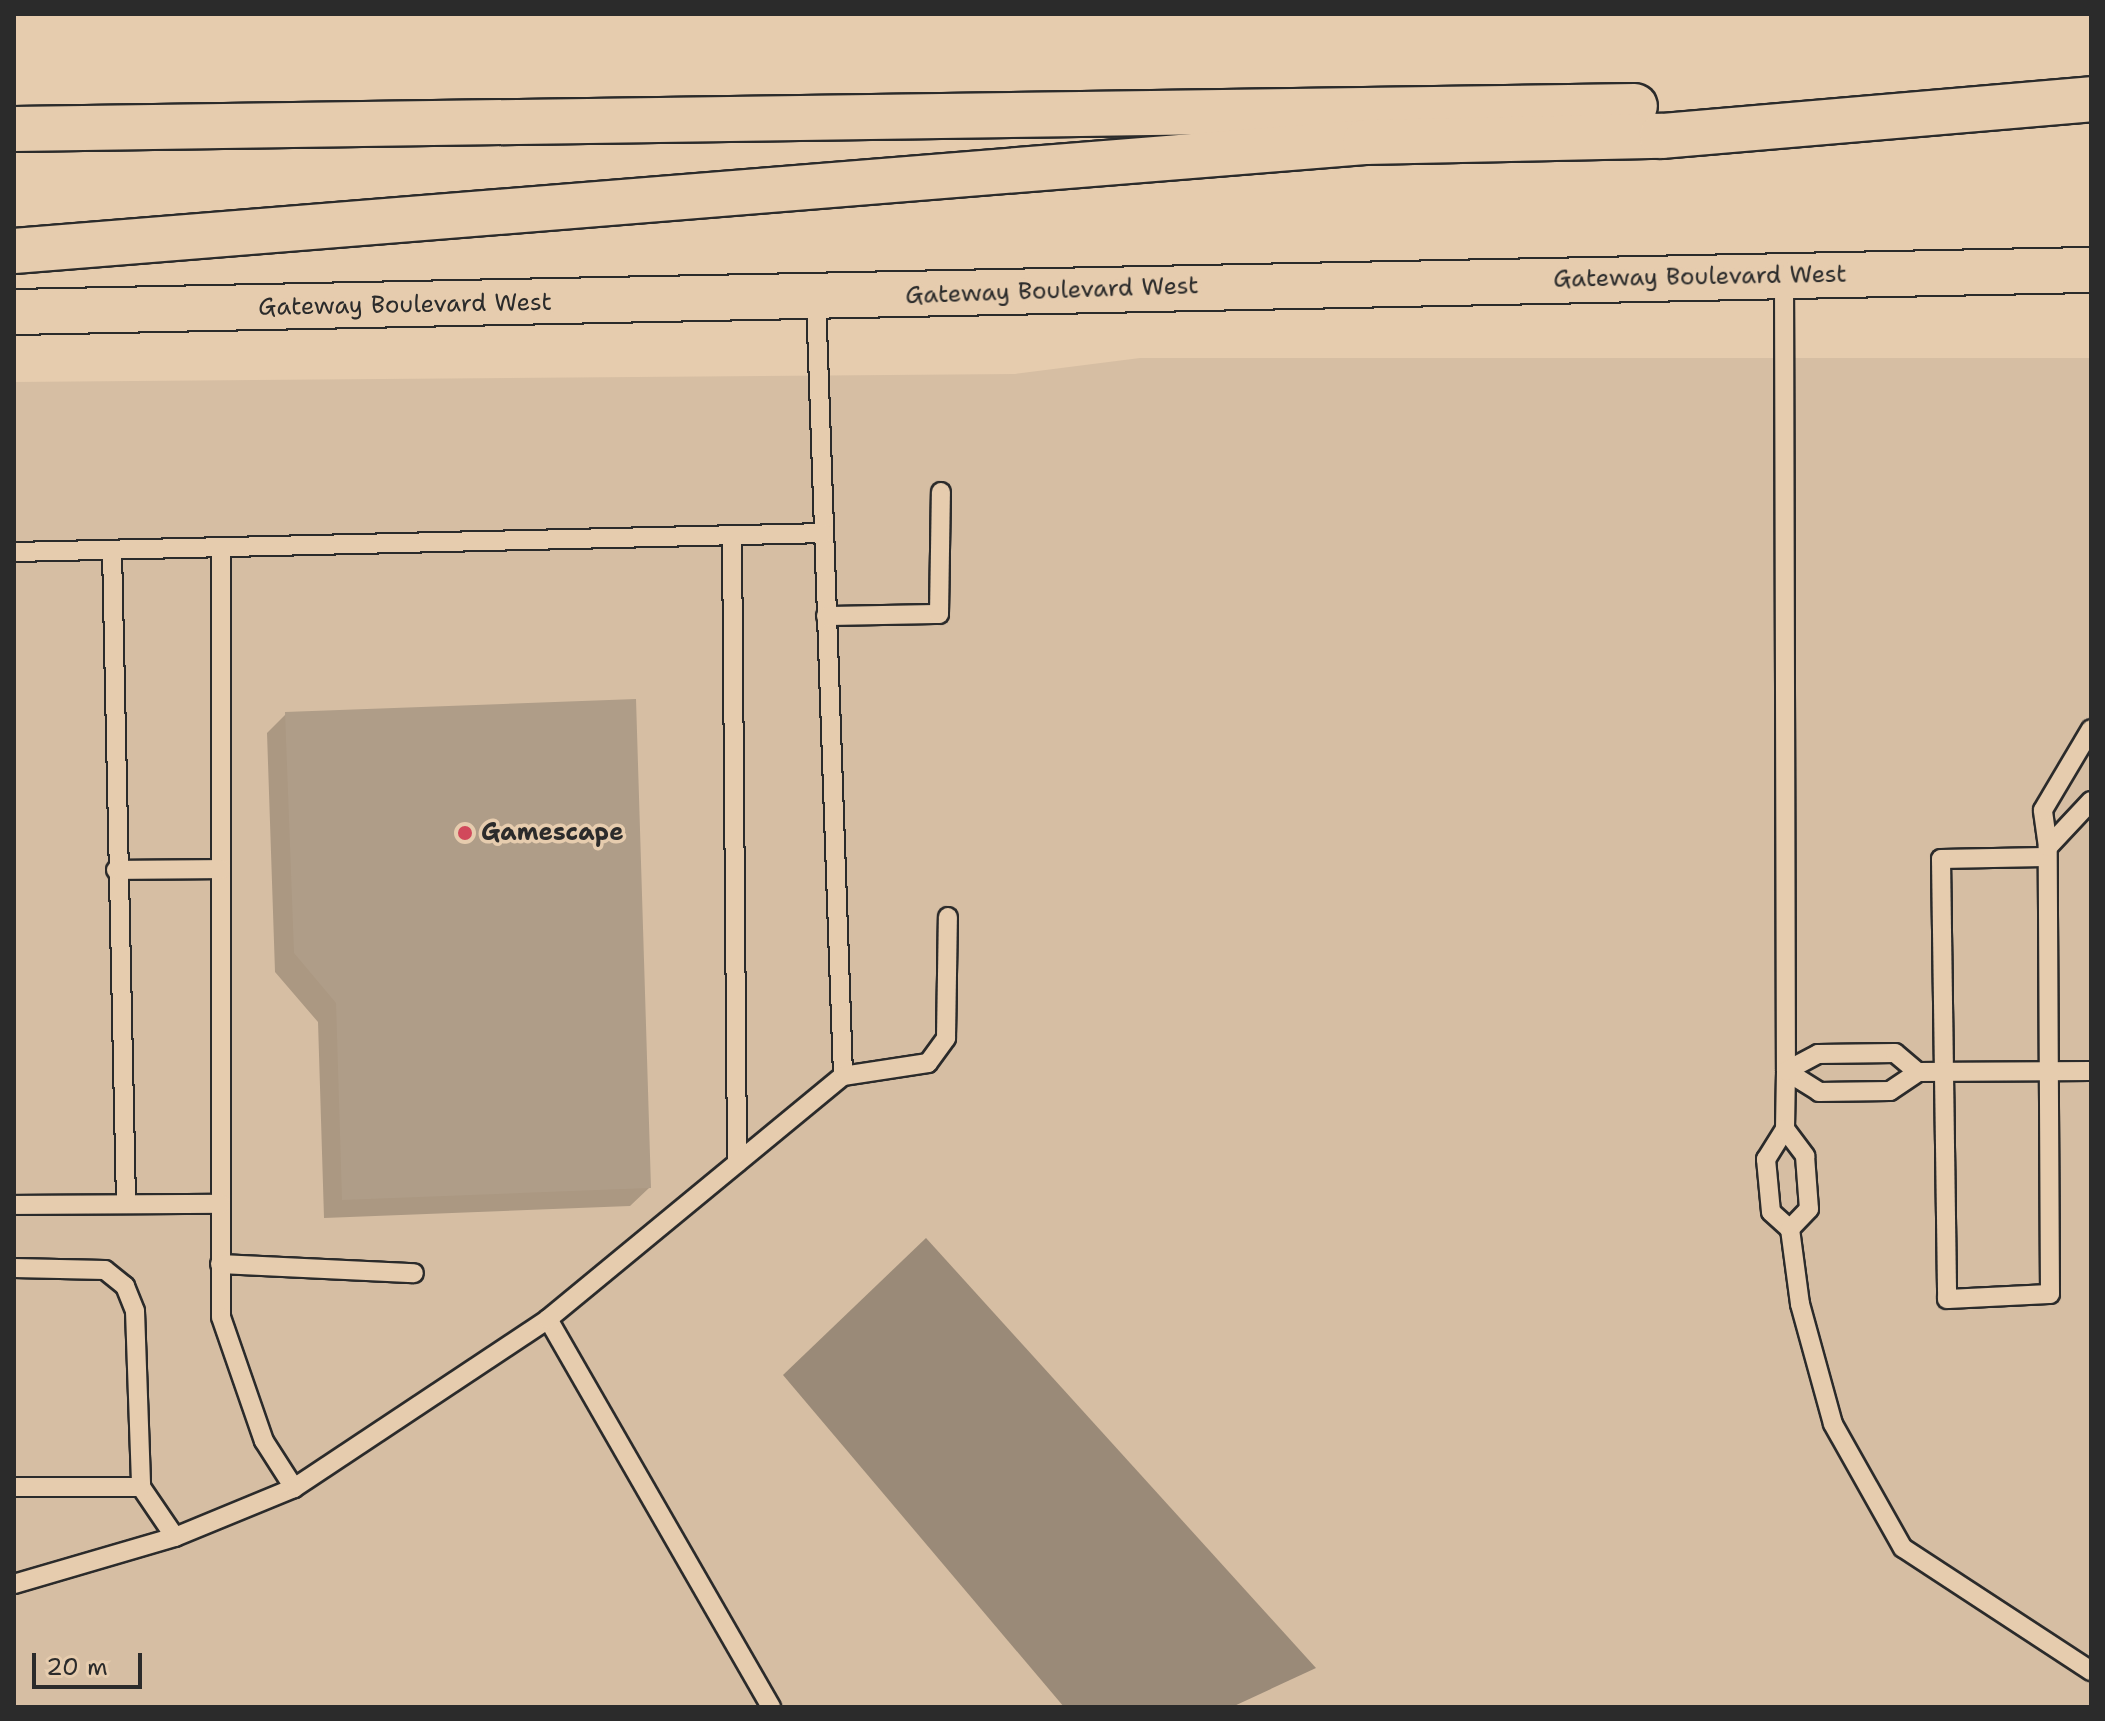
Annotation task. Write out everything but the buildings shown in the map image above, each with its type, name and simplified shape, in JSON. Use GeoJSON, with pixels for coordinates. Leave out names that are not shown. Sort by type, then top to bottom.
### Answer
{"type":"FeatureCollection","features":[{"type":"Feature","properties":{"kind":"main road"},"geometry":{"type":"LineString","coordinates":[[14,129],[2091,99]]}},
{"type":"Feature","properties":{"kind":"main road"},"geometry":{"type":"LineString","coordinates":[[14,251],[1365,142],[1662,136],[2091,99]]}},
{"type":"Feature","properties":{"kind":"main road","name":"Gateway Boulevard West"},"geometry":{"type":"LineString","coordinates":[[14,312],[2091,270]]}},
{"type":"Feature","properties":{"kind":"lane"},"geometry":{"type":"LineString","coordinates":[[1784,276],[1786,1071],[1785,1129],[1766,1159],[1771,1212],[1790,1229],[1800,1304],[1833,1424],[1903,1548],[2091,1671]]}},
{"type":"Feature","properties":{"kind":"lane"},"geometry":{"type":"LineString","coordinates":[[816,298],[843,1076]]}},
{"type":"Feature","properties":{"kind":"lane"},"geometry":{"type":"LineString","coordinates":[[826,616],[939,614],[941,492]]}},
{"type":"Feature","properties":{"kind":"lane"},"geometry":{"type":"LineString","coordinates":[[14,552],[824,533]]}},
{"type":"Feature","properties":{"kind":"lane"},"geometry":{"type":"LineString","coordinates":[[732,535],[737,1163]]}},
{"type":"Feature","properties":{"kind":"lane"},"geometry":{"type":"LineString","coordinates":[[221,547],[221,1317],[264,1441],[294,1488]]}},
{"type":"Feature","properties":{"kind":"lane"},"geometry":{"type":"LineString","coordinates":[[112,550],[120,756],[116,870],[126,1204]]}},
{"type":"Feature","properties":{"kind":"lane"},"geometry":{"type":"LineString","coordinates":[[2091,729],[2043,810],[2046,852],[2050,1294],[1947,1299],[1941,859],[2046,852],[2091,801]]}},
{"type":"Feature","properties":{"kind":"lane"},"geometry":{"type":"LineString","coordinates":[[116,870],[221,869]]}},
{"type":"Feature","properties":{"kind":"lane"},"geometry":{"type":"LineString","coordinates":[[14,1584],[175,1537],[294,1488],[548,1319],[843,1076],[928,1063],[946,1038],[948,917]]}},
{"type":"Feature","properties":{"kind":"lane"},"geometry":{"type":"LineString","coordinates":[[1786,1071],[1818,1054],[1895,1053],[1918,1072]]}},
{"type":"Feature","properties":{"kind":"lane"},"geometry":{"type":"LineString","coordinates":[[1786,1071],[1819,1092],[1890,1091],[1918,1072],[2091,1071]]}},
{"type":"Feature","properties":{"kind":"lane"},"geometry":{"type":"LineString","coordinates":[[1785,1129],[1805,1156],[1809,1209],[1790,1229]]}},
{"type":"Feature","properties":{"kind":"lane"},"geometry":{"type":"LineString","coordinates":[[14,1205],[221,1204]]}},
{"type":"Feature","properties":{"kind":"lane"},"geometry":{"type":"LineString","coordinates":[[220,1264],[414,1273]]}},
{"type":"Feature","properties":{"kind":"lane"},"geometry":{"type":"LineString","coordinates":[[14,1268],[105,1270],[125,1286],[135,1311],[141,1487],[175,1537]]}},
{"type":"Feature","properties":{"kind":"lane"},"geometry":{"type":"LineString","coordinates":[[548,1319],[771,1707]]}},
{"type":"Feature","properties":{"kind":"lane"},"geometry":{"type":"LineString","coordinates":[[14,1487],[141,1487]]}},
{"type":"Feature","properties":{"kind":"shaded area"},"geometry":{"type":"Polygon","coordinates":[[[1140,358],[2091,358],[2091,1707],[14,1707],[14,382],[1015,374],[1140,358]]]}},
{"type":"Feature","properties":{"kind":"shaded area"},"geometry":{"type":"Polygon","coordinates":[[[926,1238],[1316,1668],[1232,1707],[1064,1707],[783,1375],[926,1238]]]}},
{"type":"Feature","properties":{"kind":"place","name":"Gamescape"},"geometry":{"type":"Point","coordinates":[465,833]}}]}
